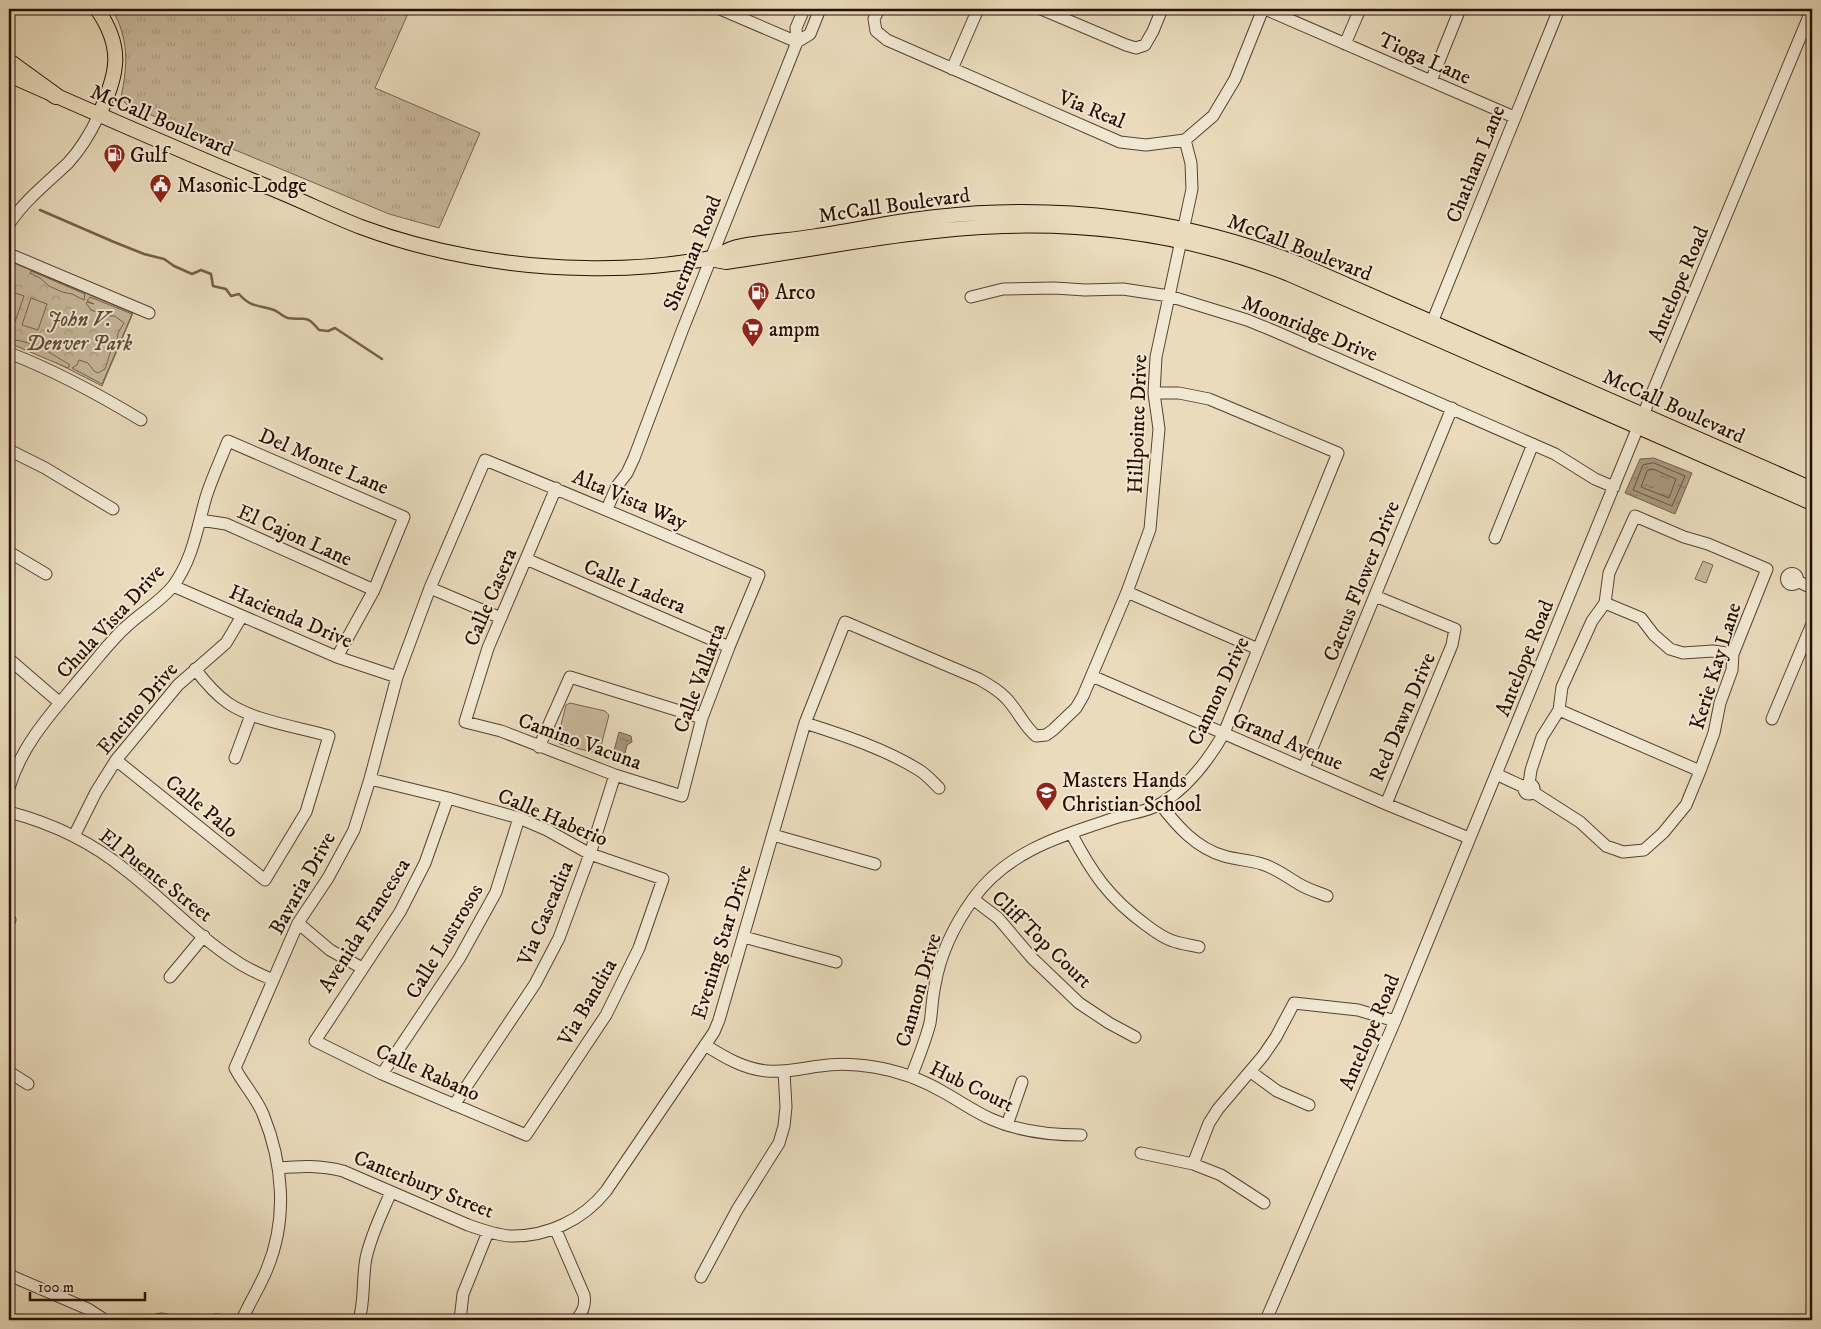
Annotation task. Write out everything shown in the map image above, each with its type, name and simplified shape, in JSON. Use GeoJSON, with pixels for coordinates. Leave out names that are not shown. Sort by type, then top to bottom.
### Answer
{"type":"FeatureCollection","features":[{"type":"Feature","properties":{"kind":"highway"},"geometry":{"type":"LineString","coordinates":[[9,62],[56,96]]}},
{"type":"Feature","properties":{"kind":"main road"},"geometry":{"type":"LineString","coordinates":[[97,9],[113,38],[116,58],[111,86],[99,115]]}},
{"type":"Feature","properties":{"kind":"main road","name":"McCall Boulevard"},"geometry":{"type":"LineString","coordinates":[[9,75],[182,152],[360,226],[396,239],[452,252],[517,263],[585,268],[647,266],[710,259],[726,262],[941,231],[1004,226],[1094,228],[1148,235],[1182,235]]}},
{"type":"Feature","properties":{"kind":"main road"},"geometry":{"type":"LineString","coordinates":[[941,231],[950,224],[1014,220],[1035,212]]}},
{"type":"Feature","properties":{"kind":"main road","name":"McCall Boulevard"},"geometry":{"type":"LineString","coordinates":[[710,259],[734,248],[814,237],[916,219],[967,214],[1035,212],[1113,217],[1182,235],[1429,328],[1641,421],[1812,503]]}},
{"type":"Feature","properties":{"kind":"main road","name":"McCall Boulevard"},"geometry":{"type":"LineString","coordinates":[[1641,421],[1812,489]]}},
{"type":"Feature","properties":{"kind":"street"},"geometry":{"type":"LineString","coordinates":[[720,9],[797,42],[810,34],[820,9]]}},
{"type":"Feature","properties":{"kind":"street","name":"Sherman Road"},"geometry":{"type":"LineString","coordinates":[[607,509],[617,486],[627,473],[634,458],[710,259],[797,42],[796,28],[804,9]]}},
{"type":"Feature","properties":{"kind":"street","name":"Via Real"},"geometry":{"type":"LineString","coordinates":[[879,9],[874,19],[876,31],[887,40],[952,70],[1120,142],[1146,145],[1184,140]]}},
{"type":"Feature","properties":{"kind":"street"},"geometry":{"type":"LineString","coordinates":[[952,70],[978,9]]}},
{"type":"Feature","properties":{"kind":"street"},"geometry":{"type":"LineString","coordinates":[[1041,9],[1126,46],[1136,48],[1145,45],[1162,9]]}},
{"type":"Feature","properties":{"kind":"street"},"geometry":{"type":"LineString","coordinates":[[1184,140],[1213,116],[1222,103],[1235,79],[1264,9]]}},
{"type":"Feature","properties":{"kind":"street","name":"Tioga Lane"},"geometry":{"type":"LineString","coordinates":[[1264,9],[1514,117]]}},
{"type":"Feature","properties":{"kind":"street"},"geometry":{"type":"LineString","coordinates":[[1345,44],[1360,9]]}},
{"type":"Feature","properties":{"kind":"street"},"geometry":{"type":"LineString","coordinates":[[1431,81],[1460,9]]}},
{"type":"Feature","properties":{"kind":"street","name":"Chatham Lane"},"geometry":{"type":"LineString","coordinates":[[1429,328],[1558,9]]}},
{"type":"Feature","properties":{"kind":"street","name":"Antelope Road"},"geometry":{"type":"LineString","coordinates":[[1266,1320],[1395,1021],[1812,9]]}},
{"type":"Feature","properties":{"kind":"street"},"geometry":{"type":"LineString","coordinates":[[9,224],[30,197],[79,150],[99,115]]}},
{"type":"Feature","properties":{"kind":"street","name":"Hillpointe Drive"},"geometry":{"type":"LineString","coordinates":[[1036,736],[1046,735],[1076,708],[1092,676],[1127,592],[1150,529],[1159,429],[1154,394],[1156,358],[1192,189],[1191,164],[1184,140]]}},
{"type":"Feature","properties":{"kind":"street"},"geometry":{"type":"LineString","coordinates":[[9,254],[149,313]]}},
{"type":"Feature","properties":{"kind":"street","name":"Moonridge Drive"},"geometry":{"type":"LineString","coordinates":[[971,297],[1003,289],[1046,288],[1123,289],[1169,296],[1247,320],[1555,454],[1595,479],[1614,487]]}},
{"type":"Feature","properties":{"kind":"street"},"geometry":{"type":"LineString","coordinates":[[9,353],[53,370],[96,392],[141,420]]}},
{"type":"Feature","properties":{"kind":"street","name":"Cannon Drive"},"geometry":{"type":"LineString","coordinates":[[911,1077],[923,1048],[930,1022],[935,984],[944,955],[956,928],[973,900],[989,880],[1006,865],[1048,841],[1160,804],[1194,776],[1210,756],[1224,733],[1338,454],[1209,399],[1179,393],[1154,394]]}},
{"type":"Feature","properties":{"kind":"street","name":"Cactus Flower Drive"},"geometry":{"type":"LineString","coordinates":[[1304,768],[1452,408]]}},
{"type":"Feature","properties":{"kind":"street","name":"Del Monte Lane"},"geometry":{"type":"LineString","coordinates":[[228,441],[404,516],[374,590]]}},
{"type":"Feature","properties":{"kind":"street","name":"Chula Vista Drive"},"geometry":{"type":"LineString","coordinates":[[9,788],[21,756],[31,739],[119,633],[172,586],[184,568],[193,549],[210,487],[228,441]]}},
{"type":"Feature","properties":{"kind":"street"},"geometry":{"type":"LineString","coordinates":[[1495,538],[1533,444]]}},
{"type":"Feature","properties":{"kind":"street"},"geometry":{"type":"LineString","coordinates":[[9,450],[45,468],[113,509]]}},
{"type":"Feature","properties":{"kind":"street","name":"Alta Vista Way"},"geometry":{"type":"LineString","coordinates":[[485,460],[607,509],[759,575]]}},
{"type":"Feature","properties":{"kind":"street","name":"Bavaria Drive"},"geometry":{"type":"LineString","coordinates":[[242,1320],[259,1288],[275,1248],[280,1225],[282,1198],[272,1138],[262,1112],[236,1068],[298,922],[328,878],[354,830],[370,779],[397,678],[430,588],[485,460]]}},
{"type":"Feature","properties":{"kind":"street","name":"Calle Casera"},"geometry":{"type":"LineString","coordinates":[[465,722],[479,672],[556,488]]}},
{"type":"Feature","properties":{"kind":"street"},"geometry":{"type":"LineString","coordinates":[[1529,788],[1531,770],[1542,737],[1559,710],[1562,687],[1592,621],[1605,602],[1609,573],[1635,516],[1684,537],[1708,544],[1812,588]]}},
{"type":"Feature","properties":{"kind":"street","name":"El Cajon Lane"},"geometry":{"type":"LineString","coordinates":[[200,520],[226,524],[374,590]]}},
{"type":"Feature","properties":{"kind":"street"},"geometry":{"type":"LineString","coordinates":[[9,552],[46,574]]}},
{"type":"Feature","properties":{"kind":"street","name":"Calle Ladera"},"geometry":{"type":"LineString","coordinates":[[526,559],[728,647]]}},
{"type":"Feature","properties":{"kind":"street","name":"Kerie Kay Lane"},"geometry":{"type":"LineString","coordinates":[[1496,774],[1529,788],[1580,822],[1606,846],[1623,852],[1644,850],[1663,833],[1686,805],[1714,733],[1720,703],[1732,670],[1733,654],[1767,569]]}},
{"type":"Feature","properties":{"kind":"street","name":"Calle Vallarta"},"geometry":{"type":"LineString","coordinates":[[682,796],[702,718],[728,647],[759,575]]}},
{"type":"Feature","properties":{"kind":"street","name":"Hacienda Drive"},"geometry":{"type":"LineString","coordinates":[[172,586],[338,657],[397,678]]}},
{"type":"Feature","properties":{"kind":"street"},"geometry":{"type":"LineString","coordinates":[[430,588],[501,618]]}},
{"type":"Feature","properties":{"kind":"street"},"geometry":{"type":"LineString","coordinates":[[338,657],[374,590]]}},
{"type":"Feature","properties":{"kind":"street"},"geometry":{"type":"LineString","coordinates":[[1127,592],[1258,649]]}},
{"type":"Feature","properties":{"kind":"street","name":"Red Dawn Drive"},"geometry":{"type":"LineString","coordinates":[[1375,596],[1455,629],[1452,645],[1386,804]]}},
{"type":"Feature","properties":{"kind":"street"},"geometry":{"type":"LineString","coordinates":[[1605,602],[1641,618],[1654,635],[1670,649],[1683,654],[1713,651],[1733,654]]}},
{"type":"Feature","properties":{"kind":"street","name":"Encino Drive"},"geometry":{"type":"LineString","coordinates":[[74,836],[96,792],[116,760],[178,685],[226,643],[242,616]]}},
{"type":"Feature","properties":{"kind":"street","name":"Evening Star Drive"},"geometry":{"type":"LineString","coordinates":[[555,1228],[586,1212],[602,1196],[714,1032],[724,1006],[805,723],[845,622],[979,679],[996,690],[1010,703],[1027,728],[1036,736]]}},
{"type":"Feature","properties":{"kind":"street"},"geometry":{"type":"LineString","coordinates":[[1772,719],[1812,624]]}},
{"type":"Feature","properties":{"kind":"street"},"geometry":{"type":"LineString","coordinates":[[9,659],[60,703]]}},
{"type":"Feature","properties":{"kind":"street"},"geometry":{"type":"LineString","coordinates":[[195,669],[210,688],[228,703],[251,715],[235,758]]}},
{"type":"Feature","properties":{"kind":"street","name":"Grand Avenue"},"geometry":{"type":"LineString","coordinates":[[1092,676],[1386,804],[1469,838]]}},
{"type":"Feature","properties":{"kind":"street"},"geometry":{"type":"LineString","coordinates":[[539,747],[570,678],[702,718]]}},
{"type":"Feature","properties":{"kind":"street"},"geometry":{"type":"LineString","coordinates":[[1559,710],[1700,771]]}},
{"type":"Feature","properties":{"kind":"street","name":"Calle Palo"},"geometry":{"type":"LineString","coordinates":[[116,760],[265,880],[306,812],[329,736],[251,715]]}},
{"type":"Feature","properties":{"kind":"street","name":"Camino Vacuna"},"geometry":{"type":"LineString","coordinates":[[465,722],[501,731],[615,776],[682,796]]}},
{"type":"Feature","properties":{"kind":"street"},"geometry":{"type":"LineString","coordinates":[[805,723],[839,734],[903,761],[921,772],[940,788]]}},
{"type":"Feature","properties":{"kind":"street","name":"Via Cascadita"},"geometry":{"type":"LineString","coordinates":[[454,1105],[535,984],[559,938],[590,854],[615,776]]}},
{"type":"Feature","properties":{"kind":"street","name":"Calle Haberio"},"geometry":{"type":"LineString","coordinates":[[370,779],[519,818],[547,830],[590,854],[663,878]]}},
{"type":"Feature","properties":{"kind":"street","name":"Avenida Francesca"},"geometry":{"type":"LineString","coordinates":[[315,1041],[400,912],[425,864],[448,798]]}},
{"type":"Feature","properties":{"kind":"street"},"geometry":{"type":"LineString","coordinates":[[1160,804],[1176,824],[1206,848],[1223,856],[1262,864],[1279,871],[1300,885],[1327,896]]}},
{"type":"Feature","properties":{"kind":"street","name":"El Puente Street"},"geometry":{"type":"LineString","coordinates":[[9,812],[74,836],[126,870],[234,960],[273,980]]}},
{"type":"Feature","properties":{"kind":"street","name":"Calle Lustrosos"},"geometry":{"type":"LineString","coordinates":[[382,1074],[459,959],[496,892],[519,818]]}},
{"type":"Feature","properties":{"kind":"street"},"geometry":{"type":"LineString","coordinates":[[1071,833],[1096,877],[1112,896],[1132,914],[1172,941],[1200,947]]}},
{"type":"Feature","properties":{"kind":"street"},"geometry":{"type":"LineString","coordinates":[[773,835],[875,864]]}},
{"type":"Feature","properties":{"kind":"street","name":"Via Bandita"},"geometry":{"type":"LineString","coordinates":[[526,1135],[606,1015],[639,948],[663,878]]}},
{"type":"Feature","properties":{"kind":"street","name":"Cliff Top Court"},"geometry":{"type":"LineString","coordinates":[[973,900],[998,918],[1032,958],[1079,1003],[1108,1023],[1135,1037]]}},
{"type":"Feature","properties":{"kind":"street"},"geometry":{"type":"LineString","coordinates":[[298,922],[330,950],[362,968]]}},
{"type":"Feature","properties":{"kind":"street"},"geometry":{"type":"LineString","coordinates":[[170,977],[204,936]]}},
{"type":"Feature","properties":{"kind":"street"},"geometry":{"type":"LineString","coordinates":[[744,936],[836,962]]}},
{"type":"Feature","properties":{"kind":"street"},"geometry":{"type":"LineString","coordinates":[[1194,1164],[1209,1123],[1218,1109],[1251,1072],[1276,1037],[1294,1003],[1358,1010],[1395,1021]]}},
{"type":"Feature","properties":{"kind":"street","name":"Calle Rabano"},"geometry":{"type":"LineString","coordinates":[[315,1041],[382,1074],[526,1135]]}},
{"type":"Feature","properties":{"kind":"street","name":"Hub Court"},"geometry":{"type":"LineString","coordinates":[[705,1045],[737,1063],[768,1071],[784,1071],[822,1065],[872,1066],[911,1077],[945,1093],[991,1119],[1008,1125],[1027,1131],[1054,1135],[1081,1135]]}},
{"type":"Feature","properties":{"kind":"street"},"geometry":{"type":"LineString","coordinates":[[701,1277],[736,1210],[779,1142],[784,1126],[786,1107],[784,1071]]}},
{"type":"Feature","properties":{"kind":"street"},"geometry":{"type":"LineString","coordinates":[[9,1072],[28,1084]]}},
{"type":"Feature","properties":{"kind":"street"},"geometry":{"type":"LineString","coordinates":[[1251,1072],[1277,1091],[1309,1105]]}},
{"type":"Feature","properties":{"kind":"street"},"geometry":{"type":"LineString","coordinates":[[1008,1125],[1022,1082]]}},
{"type":"Feature","properties":{"kind":"street"},"geometry":{"type":"LineString","coordinates":[[1141,1153],[1194,1164],[1233,1182],[1264,1203]]}},
{"type":"Feature","properties":{"kind":"street","name":"Canterbury Street"},"geometry":{"type":"LineString","coordinates":[[278,1168],[308,1165],[326,1166],[343,1171],[488,1232],[508,1236],[525,1235],[541,1233],[555,1228]]}},
{"type":"Feature","properties":{"kind":"street"},"geometry":{"type":"LineString","coordinates":[[359,1320],[369,1245],[391,1192]]}},
{"type":"Feature","properties":{"kind":"street"},"geometry":{"type":"LineString","coordinates":[[555,1228],[584,1295],[584,1308],[576,1320]]}},
{"type":"Feature","properties":{"kind":"street"},"geometry":{"type":"LineString","coordinates":[[460,1320],[463,1294],[488,1232]]}},
{"type":"Feature","properties":{"kind":"street"},"geometry":{"type":"LineString","coordinates":[[9,1275],[88,1309],[105,1320]]}},
{"type":"Feature","properties":{"kind":"street"},"geometry":{"type":"LineString","coordinates":[[156,1320],[167,1320]]}},
{"type":"Feature","properties":{"kind":"green space"},"geometry":{"type":"Polygon","coordinates":[[[112,9],[410,9],[375,88],[480,133],[439,228],[389,214],[127,105],[121,97],[126,52],[122,31],[112,9]]]}},
{"type":"Feature","properties":{"kind":"green space","name":"John V. Denver Park"},"geometry":{"type":"Polygon","coordinates":[[[9,261],[133,313],[102,386],[47,358],[9,343],[9,261]]]}},
{"type":"Feature","properties":{"kind":"green space"},"geometry":{"type":"Polygon","coordinates":[[[31,271],[85,294],[84,300],[49,286],[40,278],[30,273],[31,271]]]}},
{"type":"Feature","properties":{"kind":"green space"},"geometry":{"type":"Polygon","coordinates":[[[9,291],[24,296],[15,322],[9,320],[9,291]]]}},
{"type":"Feature","properties":{"kind":"green space"},"geometry":{"type":"Polygon","coordinates":[[[90,297],[132,314],[102,384],[72,368],[77,365],[79,360],[88,363],[98,373],[105,369],[111,351],[117,342],[118,333],[124,323],[115,316],[108,316],[91,310],[86,303],[94,304],[87,301],[90,297]]]}},
{"type":"Feature","properties":{"kind":"green space"},"geometry":{"type":"Polygon","coordinates":[[[31,298],[47,304],[38,330],[22,325],[31,298]]]}},
{"type":"Feature","properties":{"kind":"green space"},"geometry":{"type":"Polygon","coordinates":[[[9,339],[34,345],[70,365],[68,368],[9,343],[9,339]]]}},
{"type":"Feature","properties":{"kind":"green space"},"geometry":{"type":"Polygon","coordinates":[[[1703,561],[1713,565],[1706,583],[1695,579],[1703,561]]]}},
{"type":"Feature","properties":{"kind":"green space"},"geometry":{"type":"Polygon","coordinates":[[[570,703],[605,711],[609,715],[600,750],[596,753],[560,744],[557,740],[566,705],[570,703]]]}},
{"type":"Feature","properties":{"kind":"water"},"geometry":{"type":"Polygon","coordinates":[[[1654,458],[1692,473],[1675,514],[1625,493],[1640,459],[1654,458]]]}},
{"type":"Feature","properties":{"kind":"water"},"geometry":{"type":"Polygon","coordinates":[[[619,732],[631,736],[632,742],[627,745],[623,762],[612,758],[619,732]]]}},
{"type":"Feature","properties":{"kind":"waterway"},"geometry":{"type":"LineString","coordinates":[[40,210],[144,254],[164,259],[192,274],[201,270],[211,274],[213,286],[226,289],[231,296],[239,294],[243,299],[252,304],[274,310],[286,317],[311,321],[319,330],[328,331],[335,328],[382,359]]}},
{"type":"Feature","properties":{"kind":"place","name":"Gulf"},"geometry":{"type":"Point","coordinates":[114,174]}},
{"type":"Feature","properties":{"kind":"place","name":"Masonic Lodge"},"geometry":{"type":"Point","coordinates":[161,204]}},
{"type":"Feature","properties":{"kind":"place","name":"Arco"},"geometry":{"type":"Point","coordinates":[759,311]}},
{"type":"Feature","properties":{"kind":"place","name":"ampm"},"geometry":{"type":"Point","coordinates":[753,348]}},
{"type":"Feature","properties":{"kind":"place","name":"Masters Hands Christian School"},"geometry":{"type":"Point","coordinates":[1046,811]}}]}
